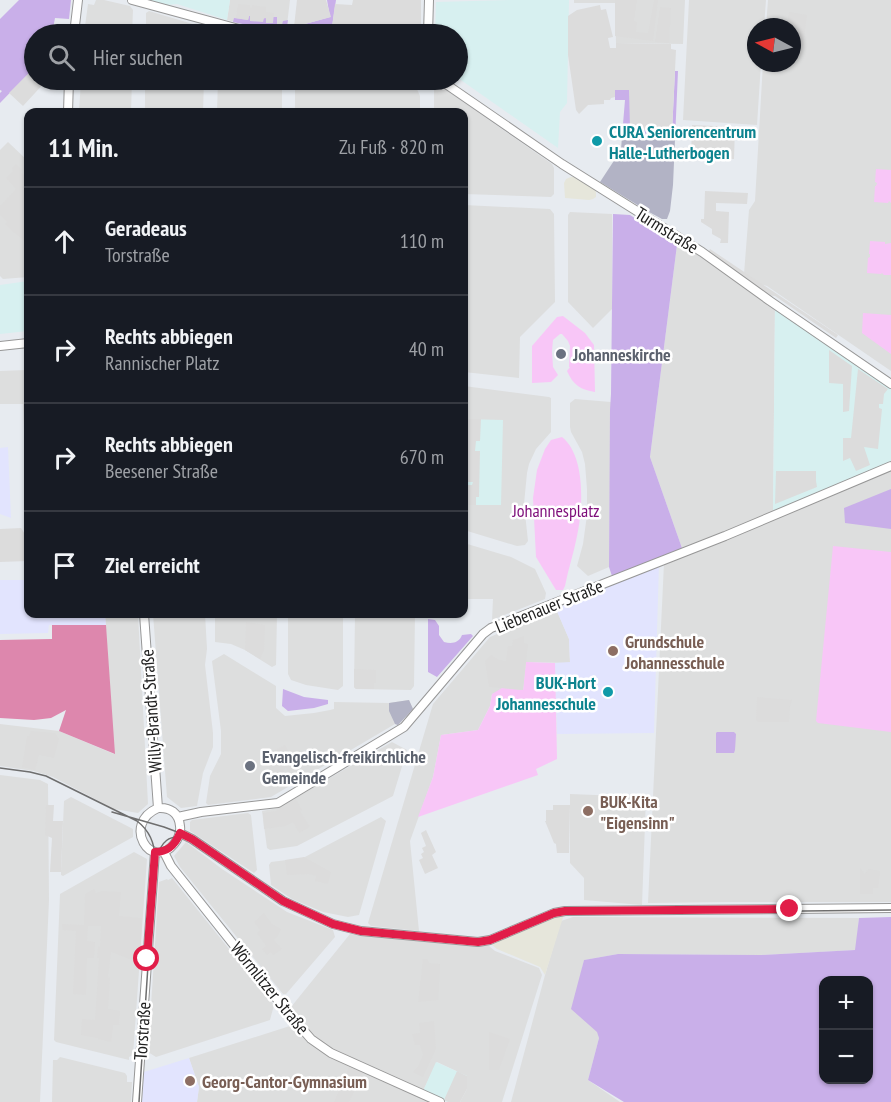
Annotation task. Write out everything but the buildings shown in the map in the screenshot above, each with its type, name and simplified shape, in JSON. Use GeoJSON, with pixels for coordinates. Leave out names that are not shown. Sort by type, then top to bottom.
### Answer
{"type":"FeatureCollection","features":[{"type":"Feature","properties":{"kind":"street"},"geometry":{"type":"LineString","coordinates":[[75,24],[78,0]]}},
{"type":"Feature","properties":{"kind":"street"},"geometry":{"type":"LineString","coordinates":[[132,0],[220,24]]}},
{"type":"Feature","properties":{"kind":"street"},"geometry":{"type":"LineString","coordinates":[[428,24],[429,0]]}},
{"type":"Feature","properties":{"kind":"street"},"geometry":{"type":"LineString","coordinates":[[68,108],[69,90]]}},
{"type":"Feature","properties":{"kind":"street","name":"Turmstraße"},"geometry":{"type":"LineString","coordinates":[[455,90],[562,164],[672,232],[891,384]]}},
{"type":"Feature","properties":{"kind":"street"},"geometry":{"type":"LineString","coordinates":[[0,346],[24,343]]}},
{"type":"Feature","properties":{"kind":"street","name":"Liebenauer Straße"},"geometry":{"type":"LineString","coordinates":[[178,817],[278,803],[404,727],[488,630],[724,536],[891,466]]}},
{"type":"Feature","properties":{"kind":"street","name":"Willy-Brandt-Straße"},"geometry":{"type":"LineString","coordinates":[[144,618],[158,808]]}},
{"type":"Feature","properties":{"kind":"street"},"geometry":{"type":"LineString","coordinates":[[158,808],[168,808],[178,817],[180,833],[173,845],[159,852],[148,849],[141,839],[141,831],[150,813],[158,808]]}},
{"type":"Feature","properties":{"kind":"street"},"geometry":{"type":"LineString","coordinates":[[180,833],[283,901],[333,924],[361,931],[478,942],[490,940],[554,913],[565,911],[891,908]]}},
{"type":"Feature","properties":{"kind":"street","name":"Torstraße"},"geometry":{"type":"LineString","coordinates":[[137,1102],[159,852]]}},
{"type":"Feature","properties":{"kind":"street","name":"Wörmlitzer Straße"},"geometry":{"type":"LineString","coordinates":[[159,852],[311,1039],[331,1053],[440,1102]]}},
{"type":"Feature","properties":{"kind":"shaded area"},"geometry":{"type":"Polygon","coordinates":[[[19,0],[71,0],[69,19],[55,18],[54,24],[24,24],[24,78],[0,103],[2,91],[0,90],[0,19],[19,0]]]}},
{"type":"Feature","properties":{"kind":"shaded area"},"geometry":{"type":"Polygon","coordinates":[[[96,0],[104,0],[130,6],[133,10],[132,24],[85,24],[88,4],[94,5],[96,0]]]}},
{"type":"Feature","properties":{"kind":"shaded area"},"geometry":{"type":"Polygon","coordinates":[[[149,0],[230,0],[227,20],[177,4],[167,5],[149,0]]]}},
{"type":"Feature","properties":{"kind":"shaded area"},"geometry":{"type":"Polygon","coordinates":[[[230,0],[290,0],[287,24],[245,24],[227,20],[230,0]]]}},
{"type":"Feature","properties":{"kind":"shaded area"},"geometry":{"type":"Polygon","coordinates":[[[297,0],[326,0],[331,17],[305,24],[294,24],[297,0]]]}},
{"type":"Feature","properties":{"kind":"shaded area"},"geometry":{"type":"Polygon","coordinates":[[[327,0],[336,0],[332,24],[305,24],[330,17],[327,0]]]}},
{"type":"Feature","properties":{"kind":"shaded area"},"geometry":{"type":"Polygon","coordinates":[[[353,0],[421,0],[421,24],[332,24],[335,4],[352,5],[353,0]]]}},
{"type":"Feature","properties":{"kind":"shaded area"},"geometry":{"type":"Polygon","coordinates":[[[569,0],[567,103],[560,112],[558,148],[468,85],[468,24],[435,24],[436,2],[569,0]]]}},
{"type":"Feature","properties":{"kind":"shaded area"},"geometry":{"type":"Polygon","coordinates":[[[574,0],[685,0],[683,44],[616,43],[615,3],[574,3],[574,0]]]}},
{"type":"Feature","properties":{"kind":"shaded area"},"geometry":{"type":"Polygon","coordinates":[[[615,0],[637,0],[634,21],[637,22],[636,32],[648,33],[654,0],[658,0],[653,41],[615,36],[615,0]]]}},
{"type":"Feature","properties":{"kind":"shaded area"},"geometry":{"type":"Polygon","coordinates":[[[689,0],[766,0],[765,18],[747,18],[747,72],[760,72],[757,125],[683,120],[689,0]]]}},
{"type":"Feature","properties":{"kind":"shaded area"},"geometry":{"type":"Polygon","coordinates":[[[768,0],[891,0],[891,371],[767,286],[744,274],[749,210],[755,201],[762,72],[801,72],[801,18],[767,18],[768,0]]]}},
{"type":"Feature","properties":{"kind":"shaded area"},"geometry":{"type":"Polygon","coordinates":[[[238,4],[250,5],[251,10],[252,5],[266,7],[266,12],[274,13],[273,23],[266,23],[266,18],[263,22],[250,21],[250,16],[248,20],[236,18],[238,4]]]}},
{"type":"Feature","properties":{"kind":"shaded area"},"geometry":{"type":"Polygon","coordinates":[[[600,5],[601,10],[606,9],[613,37],[608,38],[610,48],[616,48],[616,43],[671,44],[671,49],[676,50],[672,132],[630,129],[629,90],[615,90],[615,97],[604,100],[604,104],[588,105],[579,114],[576,110],[568,55],[568,16],[577,10],[600,5]]]}},
{"type":"Feature","properties":{"kind":"shaded area"},"geometry":{"type":"Polygon","coordinates":[[[660,7],[671,8],[669,43],[655,42],[660,7]]]}},
{"type":"Feature","properties":{"kind":"shaded area"},"geometry":{"type":"Polygon","coordinates":[[[149,11],[193,24],[146,24],[146,13],[149,11]]]}},
{"type":"Feature","properties":{"kind":"shaded area"},"geometry":{"type":"Polygon","coordinates":[[[789,12],[807,15],[803,46],[801,46],[801,18],[788,18],[789,12]]]}},
{"type":"Feature","properties":{"kind":"shaded area"},"geometry":{"type":"Polygon","coordinates":[[[251,16],[250,20],[267,18],[273,23],[273,17],[277,17],[277,24],[233,22],[234,18],[248,20],[251,16]]]}},
{"type":"Feature","properties":{"kind":"shaded area"},"geometry":{"type":"Polygon","coordinates":[[[675,71],[678,71],[675,139],[622,136],[625,100],[615,100],[615,90],[630,90],[672,132],[675,71]]]}},
{"type":"Feature","properties":{"kind":"shaded area"},"geometry":{"type":"Polygon","coordinates":[[[24,78],[24,90],[38,90],[23,106],[9,93],[24,78]]]}},
{"type":"Feature","properties":{"kind":"shaded area"},"geometry":{"type":"Polygon","coordinates":[[[80,90],[132,90],[131,108],[79,108],[80,90]]]}},
{"type":"Feature","properties":{"kind":"shaded area"},"geometry":{"type":"Polygon","coordinates":[[[145,90],[204,90],[203,108],[145,108],[145,90]]]}},
{"type":"Feature","properties":{"kind":"shaded area"},"geometry":{"type":"Polygon","coordinates":[[[218,90],[282,90],[282,108],[217,108],[218,90]]]}},
{"type":"Feature","properties":{"kind":"shaded area"},"geometry":{"type":"Polygon","coordinates":[[[295,90],[417,90],[420,96],[420,108],[295,108],[295,90]]]}},
{"type":"Feature","properties":{"kind":"shaded area"},"geometry":{"type":"Polygon","coordinates":[[[434,90],[446,90],[552,164],[554,194],[551,197],[468,194],[468,108],[434,108],[434,90]]]}},
{"type":"Feature","properties":{"kind":"shaded area"},"geometry":{"type":"Polygon","coordinates":[[[692,125],[735,127],[734,159],[691,157],[692,125]]]}},
{"type":"Feature","properties":{"kind":"shaded area"},"geometry":{"type":"Polygon","coordinates":[[[622,136],[675,139],[673,185],[667,219],[662,219],[649,212],[600,182],[621,150],[622,136]]]}},
{"type":"Feature","properties":{"kind":"shaded area"},"geometry":{"type":"Polygon","coordinates":[[[8,142],[24,157],[24,277],[3,279],[0,276],[0,150],[8,142]]]}},
{"type":"Feature","properties":{"kind":"shaded area"},"geometry":{"type":"Polygon","coordinates":[[[16,164],[24,175],[24,240],[5,224],[7,222],[0,215],[0,206],[16,189],[6,178],[13,171],[12,168],[16,164]]]}},
{"type":"Feature","properties":{"kind":"shaded area"},"geometry":{"type":"Polygon","coordinates":[[[571,177],[576,177],[594,188],[596,197],[589,200],[565,198],[564,183],[571,177]]]}},
{"type":"Feature","properties":{"kind":"shaded area"},"geometry":{"type":"Polygon","coordinates":[[[705,191],[748,193],[747,204],[716,203],[716,211],[729,212],[728,243],[720,243],[721,239],[712,234],[712,229],[701,222],[701,219],[704,219],[705,191]]]}},
{"type":"Feature","properties":{"kind":"shaded area"},"geometry":{"type":"Polygon","coordinates":[[[468,205],[550,209],[554,214],[555,302],[520,337],[519,378],[468,372],[468,205]]]}},
{"type":"Feature","properties":{"kind":"shaded area"},"geometry":{"type":"Polygon","coordinates":[[[570,212],[612,214],[612,309],[593,328],[568,302],[568,215],[570,212]]]}},
{"type":"Feature","properties":{"kind":"shaded area"},"geometry":{"type":"Polygon","coordinates":[[[613,214],[630,215],[677,245],[650,457],[683,551],[613,579],[609,567],[613,214]]]}},
{"type":"Feature","properties":{"kind":"shaded area"},"geometry":{"type":"Polygon","coordinates":[[[681,238],[775,304],[773,515],[683,551],[650,457],[677,245],[681,238]]]}},
{"type":"Feature","properties":{"kind":"shaded area"},"geometry":{"type":"Polygon","coordinates":[[[710,249],[838,335],[836,338],[775,296],[767,295],[707,254],[710,249]]]}},
{"type":"Feature","properties":{"kind":"shaded area"},"geometry":{"type":"Polygon","coordinates":[[[24,282],[24,331],[0,334],[0,285],[24,282]]]}},
{"type":"Feature","properties":{"kind":"shaded area"},"geometry":{"type":"Polygon","coordinates":[[[775,304],[891,384],[891,466],[773,515],[775,304]]]}},
{"type":"Feature","properties":{"kind":"shaded area"},"geometry":{"type":"Polygon","coordinates":[[[829,350],[852,366],[849,411],[843,412],[843,384],[829,383],[829,350]]]}},
{"type":"Feature","properties":{"kind":"shaded area"},"geometry":{"type":"Polygon","coordinates":[[[858,369],[888,389],[884,394],[883,404],[879,404],[879,408],[882,409],[878,449],[864,447],[870,465],[856,471],[850,458],[843,461],[843,438],[851,438],[858,369]]]}},
{"type":"Feature","properties":{"kind":"shaded area"},"geometry":{"type":"Polygon","coordinates":[[[24,370],[24,430],[23,404],[0,404],[0,371],[24,370]]]}},
{"type":"Feature","properties":{"kind":"shaded area"},"geometry":{"type":"Polygon","coordinates":[[[468,387],[551,398],[551,432],[536,449],[527,473],[524,504],[528,541],[525,545],[517,546],[468,531],[468,387]]]}},
{"type":"Feature","properties":{"kind":"shaded area"},"geometry":{"type":"Polygon","coordinates":[[[575,399],[611,402],[609,567],[588,576],[577,566],[587,515],[587,489],[582,452],[570,427],[570,403],[575,399]]]}},
{"type":"Feature","properties":{"kind":"shaded area"},"geometry":{"type":"Polygon","coordinates":[[[468,419],[503,420],[501,505],[468,505],[468,419]]]}},
{"type":"Feature","properties":{"kind":"shaded area"},"geometry":{"type":"Polygon","coordinates":[[[468,419],[481,419],[480,441],[476,441],[475,451],[480,451],[479,497],[476,497],[476,505],[468,505],[468,485],[472,485],[473,482],[468,482],[468,419]]]}},
{"type":"Feature","properties":{"kind":"shaded area"},"geometry":{"type":"Polygon","coordinates":[[[8,447],[11,518],[0,514],[0,448],[8,447]]]}},
{"type":"Feature","properties":{"kind":"shaded area"},"geometry":{"type":"Polygon","coordinates":[[[891,469],[891,902],[648,903],[664,563],[891,469]]]}},
{"type":"Feature","properties":{"kind":"shaded area"},"geometry":{"type":"Polygon","coordinates":[[[776,471],[816,471],[817,487],[775,504],[776,471]]]}},
{"type":"Feature","properties":{"kind":"shaded area"},"geometry":{"type":"Polygon","coordinates":[[[891,489],[891,529],[845,523],[844,508],[891,489]]]}},
{"type":"Feature","properties":{"kind":"shaded area"},"geometry":{"type":"Polygon","coordinates":[[[21,528],[24,533],[24,561],[0,562],[0,529],[21,528]]]}},
{"type":"Feature","properties":{"kind":"shaded area"},"geometry":{"type":"Polygon","coordinates":[[[468,544],[511,557],[535,569],[546,593],[545,599],[492,620],[493,599],[468,599],[468,544]]]}},
{"type":"Feature","properties":{"kind":"shaded area","name":"Grundschule Johannesschule"},"geometry":{"type":"Polygon","coordinates":[[[659,564],[654,733],[557,734],[555,663],[570,662],[569,639],[556,609],[659,564]]]}},
{"type":"Feature","properties":{"kind":"shaded area"},"geometry":{"type":"Polygon","coordinates":[[[0,580],[24,580],[24,618],[105,618],[106,625],[49,625],[48,633],[0,634],[0,580]]]}},
{"type":"Feature","properties":{"kind":"shaded area"},"geometry":{"type":"Polygon","coordinates":[[[556,609],[569,639],[570,663],[526,662],[523,690],[492,694],[490,706],[478,730],[441,735],[433,777],[410,841],[419,931],[371,926],[368,923],[433,704],[490,637],[556,609]]]}},
{"type":"Feature","properties":{"kind":"shaded area"},"geometry":{"type":"Polygon","coordinates":[[[105,618],[138,618],[148,804],[138,813],[114,809],[53,777],[34,771],[0,766],[0,724],[59,731],[114,754],[105,618]]]}},
{"type":"Feature","properties":{"kind":"shaded area"},"geometry":{"type":"Polygon","coordinates":[[[153,618],[205,618],[207,649],[205,665],[213,747],[203,773],[197,806],[181,808],[167,797],[153,618]]]}},
{"type":"Feature","properties":{"kind":"shaded area"},"geometry":{"type":"Polygon","coordinates":[[[215,618],[277,618],[276,665],[272,667],[245,650],[231,644],[215,642],[215,618]]]}},
{"type":"Feature","properties":{"kind":"shaded area"},"geometry":{"type":"Polygon","coordinates":[[[288,618],[343,618],[343,686],[338,690],[306,685],[291,680],[288,674],[288,618]]]}},
{"type":"Feature","properties":{"kind":"shaded area"},"geometry":{"type":"Polygon","coordinates":[[[355,618],[415,618],[414,686],[411,690],[356,689],[354,687],[355,618]]]}},
{"type":"Feature","properties":{"kind":"shaded area"},"geometry":{"type":"Polygon","coordinates":[[[428,619],[435,620],[439,626],[439,635],[444,642],[455,642],[462,635],[471,634],[473,636],[437,677],[428,672],[428,619]]]}},
{"type":"Feature","properties":{"kind":"shaded area"},"geometry":{"type":"Polygon","coordinates":[[[246,622],[265,625],[264,650],[260,659],[245,650],[246,622]]]}},
{"type":"Feature","properties":{"kind":"shaded area"},"geometry":{"type":"Polygon","coordinates":[[[52,625],[106,625],[115,754],[59,731],[66,710],[51,718],[34,720],[0,718],[0,640],[52,639],[52,625]]]}},
{"type":"Feature","properties":{"kind":"shaded area"},"geometry":{"type":"Polygon","coordinates":[[[524,636],[524,643],[528,644],[523,690],[489,687],[485,661],[491,655],[506,661],[508,646],[512,646],[513,640],[524,636]]]}},
{"type":"Feature","properties":{"kind":"shaded area"},"geometry":{"type":"Polygon","coordinates":[[[224,654],[276,686],[276,708],[285,716],[334,709],[334,702],[389,703],[409,700],[413,709],[398,725],[395,724],[271,797],[208,805],[206,803],[210,776],[221,754],[221,731],[212,661],[224,654]]]}},
{"type":"Feature","properties":{"kind":"shaded area"},"geometry":{"type":"Polygon","coordinates":[[[354,669],[376,670],[374,689],[354,687],[354,669]]]}},
{"type":"Feature","properties":{"kind":"shaded area"},"geometry":{"type":"Polygon","coordinates":[[[283,689],[304,697],[328,700],[328,704],[288,711],[282,706],[283,689]]]}},
{"type":"Feature","properties":{"kind":"shaded area"},"geometry":{"type":"Polygon","coordinates":[[[757,697],[792,700],[789,722],[758,722],[756,720],[757,697]]]}},
{"type":"Feature","properties":{"kind":"shaded area"},"geometry":{"type":"Polygon","coordinates":[[[409,700],[413,709],[398,725],[395,724],[389,711],[389,703],[409,700]]]}},
{"type":"Feature","properties":{"kind":"shaded area"},"geometry":{"type":"Polygon","coordinates":[[[31,731],[55,733],[59,739],[54,758],[39,755],[35,770],[22,767],[27,736],[31,731]]]}},
{"type":"Feature","properties":{"kind":"shaded area"},"geometry":{"type":"Polygon","coordinates":[[[717,732],[736,734],[734,753],[716,753],[717,732]]]}},
{"type":"Feature","properties":{"kind":"shaded area"},"geometry":{"type":"Polygon","coordinates":[[[392,742],[407,750],[393,796],[297,846],[270,850],[267,848],[262,811],[278,808],[392,742]]]}},
{"type":"Feature","properties":{"kind":"shaded area"},"geometry":{"type":"Polygon","coordinates":[[[285,745],[298,767],[289,772],[286,768],[283,770],[285,774],[274,781],[270,773],[269,760],[276,756],[273,751],[285,745]]]}},
{"type":"Feature","properties":{"kind":"shaded area"},"geometry":{"type":"Polygon","coordinates":[[[0,775],[40,780],[48,784],[49,900],[40,1102],[0,1102],[0,775]]]}},
{"type":"Feature","properties":{"kind":"shaded area"},"geometry":{"type":"Polygon","coordinates":[[[570,794],[646,797],[642,905],[584,900],[584,878],[570,863],[570,794]]]}},
{"type":"Feature","properties":{"kind":"shaded area"},"geometry":{"type":"Polygon","coordinates":[[[71,797],[133,829],[133,837],[63,876],[61,872],[64,801],[71,797]]]}},
{"type":"Feature","properties":{"kind":"shaded area"},"geometry":{"type":"Polygon","coordinates":[[[296,799],[310,827],[299,833],[293,822],[286,826],[264,829],[263,813],[276,811],[296,799]]]}},
{"type":"Feature","properties":{"kind":"shaded area"},"geometry":{"type":"Polygon","coordinates":[[[46,805],[54,805],[53,821],[63,821],[61,872],[50,872],[52,838],[45,835],[46,805]]]}},
{"type":"Feature","properties":{"kind":"shaded area"},"geometry":{"type":"Polygon","coordinates":[[[553,805],[570,805],[569,853],[557,853],[556,844],[545,821],[546,810],[553,810],[553,805]]]}},
{"type":"Feature","properties":{"kind":"shaded area"},"geometry":{"type":"Polygon","coordinates":[[[248,813],[251,815],[257,870],[254,873],[190,831],[192,820],[248,813]]]}},
{"type":"Feature","properties":{"kind":"shaded area"},"geometry":{"type":"Polygon","coordinates":[[[381,817],[386,821],[359,915],[348,917],[323,912],[292,899],[271,885],[269,865],[271,862],[303,858],[381,817]]]}},
{"type":"Feature","properties":{"kind":"shaded area"},"geometry":{"type":"Polygon","coordinates":[[[426,830],[436,852],[432,855],[438,868],[425,874],[419,860],[423,858],[422,848],[426,846],[421,833],[426,830]]]}},
{"type":"Feature","properties":{"kind":"shaded area"},"geometry":{"type":"Polygon","coordinates":[[[186,842],[287,912],[333,930],[335,937],[286,994],[283,994],[180,867],[174,856],[186,842]]]}},
{"type":"Feature","properties":{"kind":"shaded area"},"geometry":{"type":"Polygon","coordinates":[[[134,852],[147,859],[133,1055],[129,1057],[129,1060],[54,1040],[60,894],[134,852]]]}},
{"type":"Feature","properties":{"kind":"shaded area"},"geometry":{"type":"Polygon","coordinates":[[[304,857],[331,872],[328,884],[315,881],[316,876],[309,874],[287,875],[285,860],[304,857]]]}},
{"type":"Feature","properties":{"kind":"shaded area"},"geometry":{"type":"Polygon","coordinates":[[[860,868],[865,874],[868,869],[880,871],[878,888],[873,888],[873,894],[860,894],[860,868]]]}},
{"type":"Feature","properties":{"kind":"shaded area"},"geometry":{"type":"Polygon","coordinates":[[[172,878],[274,1005],[270,1020],[156,1057],[148,1052],[159,882],[172,878]]]}},
{"type":"Feature","properties":{"kind":"shaded area"},"geometry":{"type":"Polygon","coordinates":[[[94,889],[96,893],[121,892],[119,916],[142,918],[140,963],[111,952],[108,1009],[120,1011],[119,1025],[113,1025],[111,1042],[81,1035],[82,1019],[95,1020],[99,958],[97,958],[101,926],[88,926],[87,941],[95,942],[94,958],[87,958],[86,995],[73,994],[76,931],[63,930],[62,924],[84,925],[85,894],[94,889]]]}},
{"type":"Feature","properties":{"kind":"shaded area"},"geometry":{"type":"Polygon","coordinates":[[[565,911],[545,975],[540,967],[497,949],[491,944],[490,940],[565,911]]]}},
{"type":"Feature","properties":{"kind":"shaded area"},"geometry":{"type":"Polygon","coordinates":[[[264,913],[272,924],[281,929],[274,940],[282,949],[273,955],[271,952],[267,955],[262,949],[266,946],[257,933],[260,930],[254,922],[264,913]]]}},
{"type":"Feature","properties":{"kind":"shaded area"},"geometry":{"type":"Polygon","coordinates":[[[573,917],[859,918],[856,950],[761,955],[618,954],[584,960],[579,982],[599,1038],[588,1080],[620,1102],[511,1102],[561,921],[573,917]]]}},
{"type":"Feature","properties":{"kind":"shaded area"},"geometry":{"type":"Polygon","coordinates":[[[891,917],[891,1102],[624,1102],[588,1080],[599,1038],[597,1032],[571,1009],[584,960],[618,954],[761,955],[855,950],[859,918],[891,917]]]}},
{"type":"Feature","properties":{"kind":"shaded area"},"geometry":{"type":"Polygon","coordinates":[[[350,934],[489,946],[495,951],[539,968],[542,975],[502,1102],[460,1102],[467,1089],[467,1076],[437,1062],[423,1091],[323,1044],[313,1037],[291,1007],[350,934]]]}},
{"type":"Feature","properties":{"kind":"shaded area"},"geometry":{"type":"Polygon","coordinates":[[[423,959],[427,959],[429,963],[440,964],[438,1000],[418,1002],[423,959]]]}},
{"type":"Feature","properties":{"kind":"shaded area"},"geometry":{"type":"Polygon","coordinates":[[[434,1021],[436,1049],[423,1077],[413,1072],[419,1065],[423,1054],[420,1045],[415,1045],[412,1034],[420,1033],[419,1023],[434,1021]]]}},
{"type":"Feature","properties":{"kind":"shaded area"},"geometry":{"type":"Polygon","coordinates":[[[293,1025],[306,1041],[325,1054],[431,1102],[197,1102],[199,1087],[189,1058],[293,1025]]]}},
{"type":"Feature","properties":{"kind":"shaded area"},"geometry":{"type":"Polygon","coordinates":[[[489,1032],[510,1039],[499,1070],[489,1070],[489,1032]]]}},
{"type":"Feature","properties":{"kind":"shaded area"},"geometry":{"type":"Polygon","coordinates":[[[60,1057],[125,1073],[127,1082],[132,1082],[131,1102],[52,1102],[53,1060],[60,1057]]]}},
{"type":"Feature","properties":{"kind":"shaded area","name":"Georg-Cantor-Gymnasium"},"geometry":{"type":"Polygon","coordinates":[[[189,1058],[199,1087],[197,1102],[142,1102],[144,1072],[189,1058]]]}},
{"type":"Feature","properties":{"kind":"shaded area"},"geometry":{"type":"Polygon","coordinates":[[[436,1062],[467,1076],[460,1102],[448,1102],[423,1091],[436,1062]]]}},
{"type":"Feature","properties":{"kind":"shaded area"},"geometry":{"type":"Polygon","coordinates":[[[349,1067],[363,1073],[349,1102],[334,1102],[349,1067]]]}},
{"type":"Feature","properties":{"kind":"shaded area"},"geometry":{"type":"Polygon","coordinates":[[[457,1071],[467,1076],[467,1089],[460,1102],[448,1102],[444,1100],[457,1071]]]}},
{"type":"Feature","properties":{"kind":"green space"},"geometry":{"type":"Polygon","coordinates":[[[876,169],[891,170],[891,203],[889,201],[888,203],[874,202],[877,183],[875,182],[876,169]]]}},
{"type":"Feature","properties":{"kind":"green space"},"geometry":{"type":"Polygon","coordinates":[[[870,241],[891,243],[891,275],[867,273],[870,241]]]}},
{"type":"Feature","properties":{"kind":"green space"},"geometry":{"type":"Polygon","coordinates":[[[863,313],[891,315],[891,354],[862,333],[863,313]]]}},
{"type":"Feature","properties":{"kind":"green space"},"geometry":{"type":"Polygon","coordinates":[[[563,316],[585,333],[594,345],[595,392],[578,386],[569,376],[567,371],[570,367],[570,346],[562,334],[553,340],[553,367],[558,375],[551,382],[532,383],[532,346],[557,317],[563,316]]]}},
{"type":"Feature","properties":{"kind":"green space","name":"Johannesplatz"},"geometry":{"type":"Polygon","coordinates":[[[562,437],[570,446],[579,470],[581,512],[565,586],[563,590],[556,590],[536,557],[533,498],[537,470],[545,449],[551,440],[562,437]]]}},
{"type":"Feature","properties":{"kind":"green space"},"geometry":{"type":"Polygon","coordinates":[[[833,546],[891,552],[891,732],[816,721],[833,546]]]}},
{"type":"Feature","properties":{"kind":"green space"},"geometry":{"type":"Polygon","coordinates":[[[526,662],[555,663],[557,759],[536,769],[538,775],[418,817],[433,777],[441,735],[478,730],[490,706],[492,694],[502,688],[523,690],[526,662]]]}},
{"type":"Feature","properties":{"kind":"tram line"},"geometry":{"type":"LineString","coordinates":[[0,768],[46,776],[137,821],[151,838],[155,859],[139,1102]]}},
{"type":"Feature","properties":{"kind":"tram line"},"geometry":{"type":"LineString","coordinates":[[112,812],[180,833],[282,902],[335,926],[364,933],[478,944],[490,942],[563,914],[891,910]]}},
{"type":"Feature","properties":{"kind":"tram line"},"geometry":{"type":"LineString","coordinates":[[156,858],[166,840],[175,837],[186,838]]}},
{"type":"Feature","properties":{"kind":"place","name":"CURA Seniorencentrum Halle-Lutherbogen"},"geometry":{"type":"Point","coordinates":[597,141]}},
{"type":"Feature","properties":{"kind":"place","name":"Johanneskirche"},"geometry":{"type":"Point","coordinates":[561,354]}},
{"type":"Feature","properties":{"kind":"place","name":"Grundschule Johannesschule"},"geometry":{"type":"Point","coordinates":[613,651]}},
{"type":"Feature","properties":{"kind":"place","name":"BUK-Hort Johannesschule"},"geometry":{"type":"Point","coordinates":[608,692]}},
{"type":"Feature","properties":{"kind":"place","name":"Evangelisch-freikirchliche Gemeinde"},"geometry":{"type":"Point","coordinates":[250,766]}},
{"type":"Feature","properties":{"kind":"place","name":"BUK-Kita \"Eigensinn\""},"geometry":{"type":"Point","coordinates":[588,811]}},
{"type":"Feature","properties":{"kind":"place","name":"Georg-Cantor-Gymnasium"},"geometry":{"type":"Point","coordinates":[190,1081]}},
{"type":"Feature","properties":{"kind":"route"},"geometry":{"type":"LineString","coordinates":[[147,959],[155,852],[164,852],[170,848],[180,833],[283,901],[333,924],[361,931],[478,942],[490,940],[554,913],[565,911],[790,909]]}}]}
